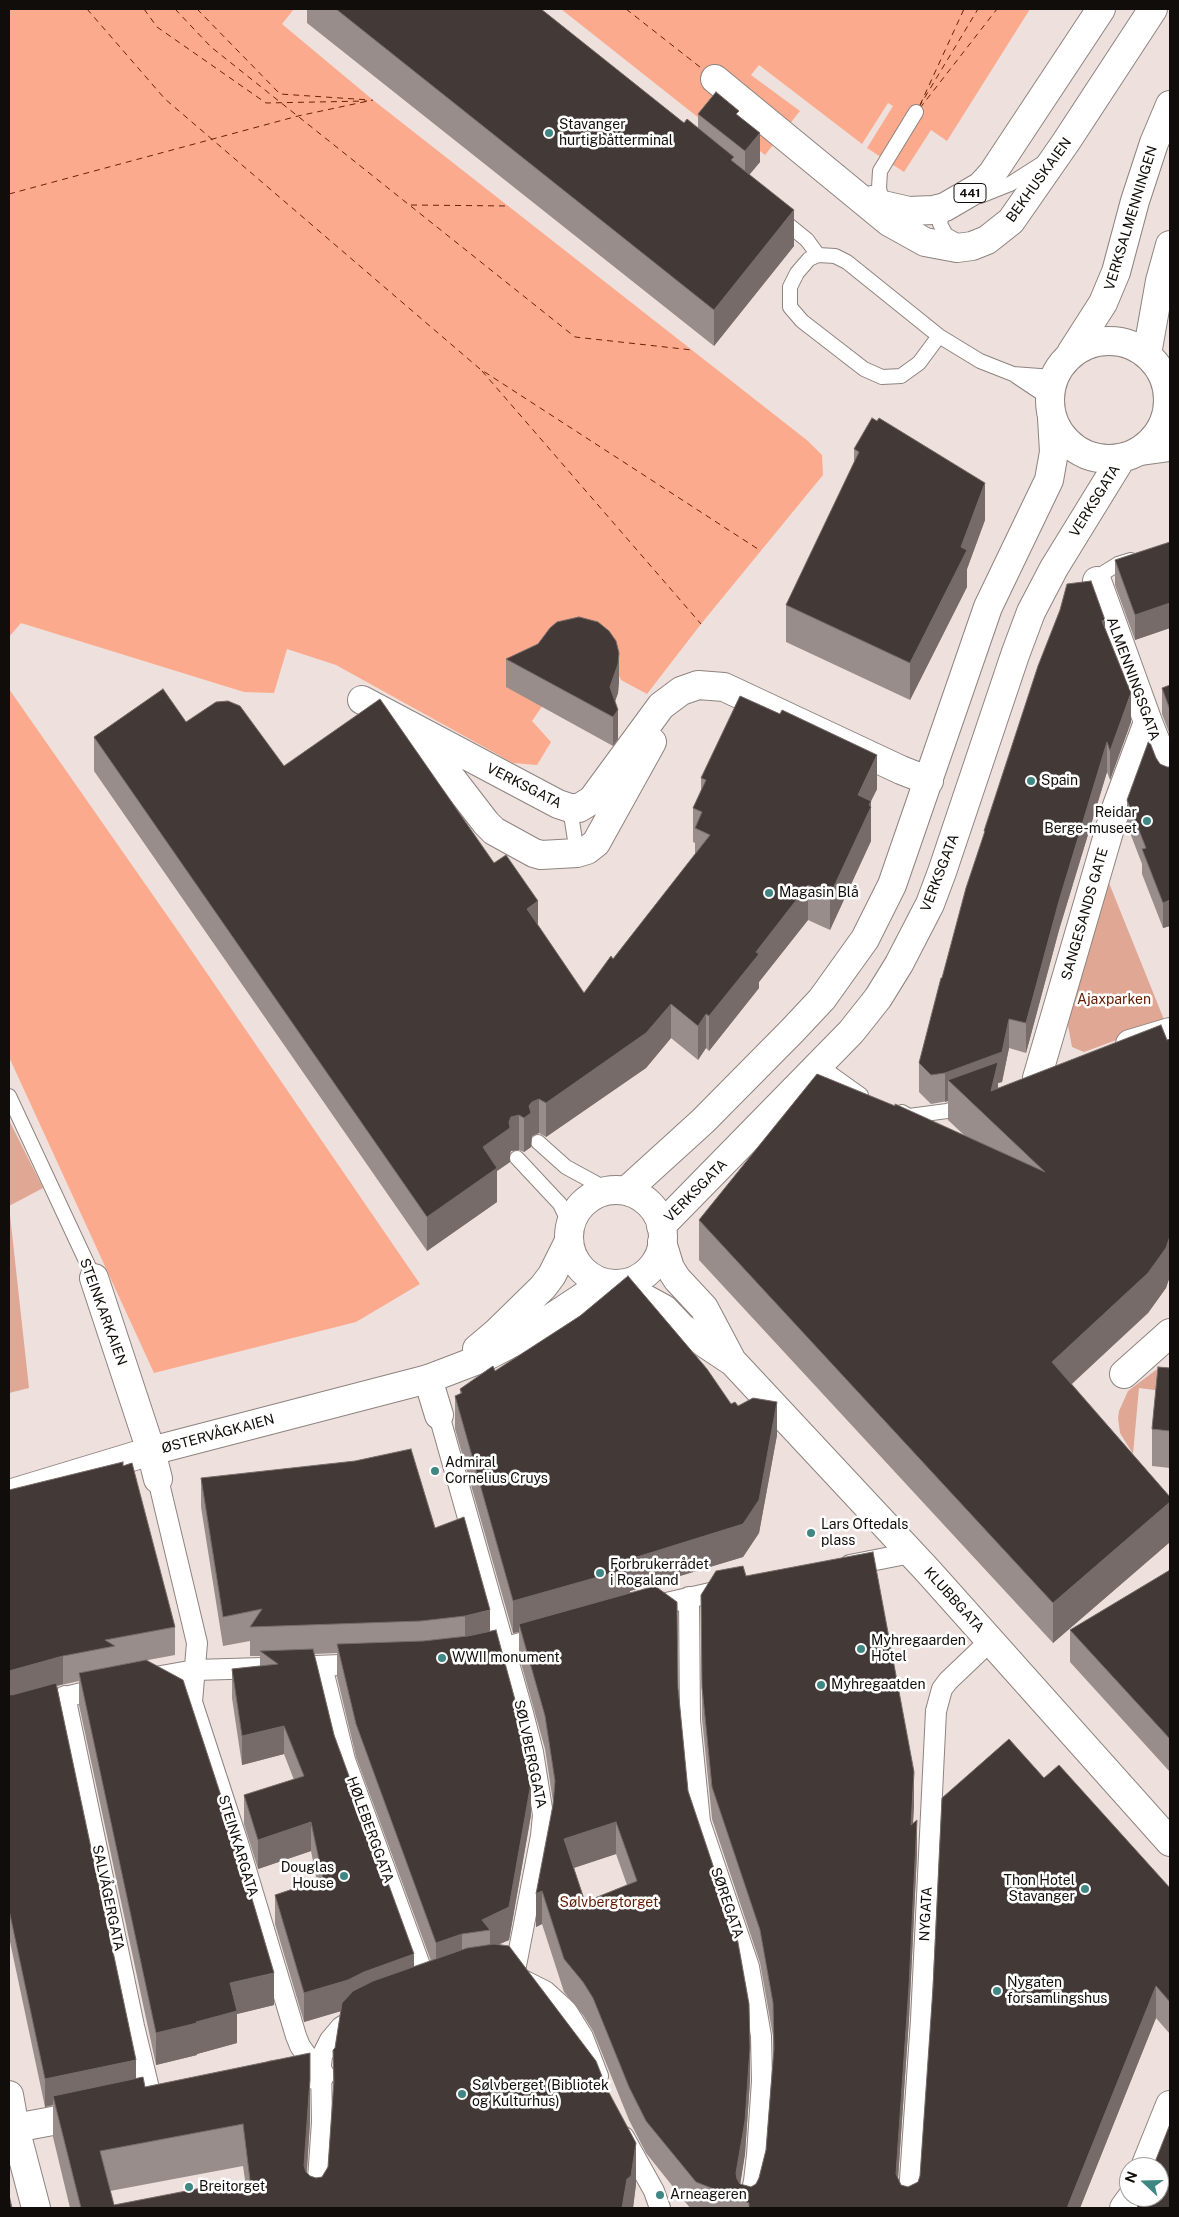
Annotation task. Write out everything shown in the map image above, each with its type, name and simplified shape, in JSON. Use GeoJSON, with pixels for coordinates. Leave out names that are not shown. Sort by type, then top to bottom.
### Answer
{"type":"FeatureCollection","features":[{"type":"Feature","properties":{"kind":"main road","name":"BEKHUSKAIEN"},"geometry":{"type":"LineString","coordinates":[[850,190],[883,206],[909,211],[945,207],[981,186],[992,174],[1101,9]]}},
{"type":"Feature","properties":{"kind":"main road","name":"BEKHUSKAIEN"},"geometry":{"type":"LineString","coordinates":[[715,79],[850,190],[905,232],[925,242],[942,246],[957,248],[972,246],[987,240],[1011,221],[1066,142],[1152,9]]}},
{"type":"Feature","properties":{"kind":"main road","name":"VERKSALMENNINGEN"},"geometry":{"type":"LineString","coordinates":[[1071,354],[1103,303],[1113,280],[1152,149],[1170,105]]}},
{"type":"Feature","properties":{"kind":"main road"},"geometry":{"type":"LineString","coordinates":[[1147,354],[1160,281],[1170,245]]}},
{"type":"Feature","properties":{"kind":"main road"},"geometry":{"type":"LineString","coordinates":[[618,1191],[703,1121],[792,1031],[822,999],[846,968],[869,932],[892,885],[988,607],[1049,480],[1054,452],[1051,398],[1071,354],[1090,344],[1110,340],[1128,343],[1147,354],[1168,380],[1169,399],[1166,416],[1158,434],[1131,455]]}},
{"type":"Feature","properties":{"kind":"main road"},"geometry":{"type":"LineString","coordinates":[[1051,398],[1064,440],[1080,453],[1101,460],[1170,447]]}},
{"type":"Feature","properties":{"kind":"main road","name":"VERKSGATA"},"geometry":{"type":"LineString","coordinates":[[662,1234],[851,1032],[878,998],[918,928],[942,872],[1031,612],[1054,568],[1131,455]]}},
{"type":"Feature","properties":{"kind":"main road","name":"ALMENNINGSGATA"},"geometry":{"type":"LineString","coordinates":[[1097,581],[1170,777]]}},
{"type":"Feature","properties":{"kind":"main road"},"geometry":{"type":"LineString","coordinates":[[405,724],[432,751],[494,831],[534,853],[542,855],[577,853],[587,850],[600,838],[663,722],[676,703],[690,692],[707,685]]}},
{"type":"Feature","properties":{"kind":"main road","name":"VERKSGATA"},"geometry":{"type":"LineString","coordinates":[[362,700],[558,804],[570,808],[579,808],[592,800],[661,706],[689,687],[707,685],[724,687],[901,770],[929,780]]}},
{"type":"Feature","properties":{"kind":"main road","name":"SANGESANDS GATE"},"geometry":{"type":"LineString","coordinates":[[1066,1067],[1032,1080],[1115,811],[1148,722]]}},
{"type":"Feature","properties":{"kind":"main road"},"geometry":{"type":"LineString","coordinates":[[1108,1051],[1170,1032]]}},
{"type":"Feature","properties":{"kind":"main road"},"geometry":{"type":"LineString","coordinates":[[618,1191],[638,1196],[649,1204],[656,1214],[662,1234],[658,1258],[651,1268],[641,1276],[617,1285],[600,1281],[587,1275],[575,1260],[570,1233],[576,1212],[585,1202],[597,1194],[618,1191]]}},
{"type":"Feature","properties":{"kind":"main road","name":"ØSTERVÅGKAIEN"},"geometry":{"type":"LineString","coordinates":[[428,1379],[453,1366],[496,1333],[543,1287],[552,1275],[570,1233]]}},
{"type":"Feature","properties":{"kind":"main road","name":"KLUBBGATA"},"geometry":{"type":"LineString","coordinates":[[662,1234],[670,1268],[677,1279],[704,1308],[733,1362]]}},
{"type":"Feature","properties":{"kind":"main road","name":"STEINKARKAIEN"},"geometry":{"type":"LineString","coordinates":[[94,1278],[151,1451],[158,1479]]}},
{"type":"Feature","properties":{"kind":"main road","name":"KLUBBGATA"},"geometry":{"type":"LineString","coordinates":[[617,1285],[664,1310],[682,1328],[733,1362],[911,1553],[1170,1842]]}},
{"type":"Feature","properties":{"kind":"main road","name":"ØSTERVÅGKAIEN"},"geometry":{"type":"LineString","coordinates":[[9,1494],[151,1451],[428,1379],[482,1358],[522,1338],[589,1293],[617,1285]]}},
{"type":"Feature","properties":{"kind":"main road"},"geometry":{"type":"LineString","coordinates":[[1124,1374],[1170,1332]]}},
{"type":"Feature","properties":{"kind":"main road","name":"SØLVBERGGATA"},"geometry":{"type":"LineString","coordinates":[[428,1379],[439,1415]]}},
{"type":"Feature","properties":{"kind":"main road"},"geometry":{"type":"LineString","coordinates":[[252,2079],[284,2074],[320,2075]]}},
{"type":"Feature","properties":{"kind":"main road"},"geometry":{"type":"LineString","coordinates":[[15,2128],[179,2095]]}},
{"type":"Feature","properties":{"kind":"main road"},"geometry":{"type":"LineString","coordinates":[[9,2097],[36,2208]]}},
{"type":"Feature","properties":{"kind":"main road"},"geometry":{"type":"LineString","coordinates":[[1149,2157],[1170,2105]]}},
{"type":"Feature","properties":{"kind":"street","name":"SØLVBERGGATA"},"geometry":{"type":"LineString","coordinates":[[439,1415],[505,1648],[532,1752],[543,1815],[541,1836],[514,1976]]}},
{"type":"Feature","properties":{"kind":"street","name":"STEINKARGATA"},"geometry":{"type":"LineString","coordinates":[[158,1479],[197,1643],[192,1702],[234,1831],[296,2036],[300,2046],[320,2075]]}},
{"type":"Feature","properties":{"kind":"street"},"geometry":{"type":"LineString","coordinates":[[834,1568],[911,1553]]}},
{"type":"Feature","properties":{"kind":"street"},"geometry":{"type":"LineString","coordinates":[[634,1611],[689,1597],[750,1585]]}},
{"type":"Feature","properties":{"kind":"street","name":"SØREGATA"},"geometry":{"type":"LineString","coordinates":[[689,1597],[690,1720],[700,1822],[750,1967],[761,2036],[762,2081],[757,2155],[754,2182],[748,2208]]}},
{"type":"Feature","properties":{"kind":"street"},"geometry":{"type":"LineString","coordinates":[[458,1658],[505,1648],[563,1631]]}},
{"type":"Feature","properties":{"kind":"street","name":"NYGATA"},"geometry":{"type":"LineString","coordinates":[[908,2208],[921,2020],[936,1711],[940,1694],[948,1681],[990,1640]]}},
{"type":"Feature","properties":{"kind":"street"},"geometry":{"type":"LineString","coordinates":[[9,1711],[65,1696],[195,1670],[386,1664]]}},
{"type":"Feature","properties":{"kind":"street","name":"HØLEBERGGATA"},"geometry":{"type":"LineString","coordinates":[[322,1666],[345,1760],[428,1990]]}},
{"type":"Feature","properties":{"kind":"street","name":"SALVÅGERGATA"},"geometry":{"type":"LineString","coordinates":[[65,1696],[134,2026],[152,2100]]}},
{"type":"Feature","properties":{"kind":"street"},"geometry":{"type":"LineString","coordinates":[[494,1974],[514,1976],[539,1986],[566,2011],[583,2037],[604,2094]]}},
{"type":"Feature","properties":{"kind":"street"},"geometry":{"type":"LineString","coordinates":[[316,2208],[322,2122],[320,2075],[322,2056],[330,2040],[346,2023],[376,2009]]}},
{"type":"Feature","properties":{"kind":"street"},"geometry":{"type":"LineString","coordinates":[[614,2116],[654,2192],[660,2208]]}},
{"type":"Feature","properties":{"kind":"lane"},"geometry":{"type":"LineString","coordinates":[[905,232],[883,206],[879,188],[880,171],[916,112]]}},
{"type":"Feature","properties":{"kind":"lane"},"geometry":{"type":"LineString","coordinates":[[972,246],[951,238],[943,230],[940,219],[945,207],[966,202],[1010,184],[1043,163],[1066,142]]}},
{"type":"Feature","properties":{"kind":"lane"},"geometry":{"type":"LineString","coordinates":[[771,211],[807,240],[818,256]]}},
{"type":"Feature","properties":{"kind":"lane"},"geometry":{"type":"LineString","coordinates":[[940,336],[919,363],[901,376],[882,377],[864,369],[802,320],[790,307],[790,287],[797,273],[809,259],[818,256],[835,256],[847,262],[940,336],[980,361],[1013,374],[1051,398]]}},
{"type":"Feature","properties":{"kind":"lane"},"geometry":{"type":"LineString","coordinates":[[1013,374],[1051,398]]}},
{"type":"Feature","properties":{"kind":"lane"},"geometry":{"type":"LineString","coordinates":[[1097,581],[1105,572],[1118,564],[1144,556]]}},
{"type":"Feature","properties":{"kind":"lane"},"geometry":{"type":"LineString","coordinates":[[570,808],[577,853]]}},
{"type":"Feature","properties":{"kind":"lane"},"geometry":{"type":"LineString","coordinates":[[819,1065],[856,1093],[873,1100]]}},
{"type":"Feature","properties":{"kind":"lane","name":"STEINKARKAIEN"},"geometry":{"type":"LineString","coordinates":[[9,1096],[94,1278]]}},
{"type":"Feature","properties":{"kind":"lane"},"geometry":{"type":"LineString","coordinates":[[888,1106],[908,1116],[947,1112],[973,1102]]}},
{"type":"Feature","properties":{"kind":"lane"},"geometry":{"type":"LineString","coordinates":[[538,1142],[566,1167],[618,1191]]}},
{"type":"Feature","properties":{"kind":"lane"},"geometry":{"type":"LineString","coordinates":[[516,1158],[560,1204],[570,1233]]}},
{"type":"Feature","properties":{"kind":"green space","name":"Ajaxparken"},"geometry":{"type":"Polygon","coordinates":[[[1101,880],[1109,883],[1165,1022],[1084,1052],[1072,1047],[1068,1025],[1101,880]]]}},
{"type":"Feature","properties":{"kind":"green space"},"geometry":{"type":"Polygon","coordinates":[[[9,1120],[43,1188],[9,1206],[9,1120]]]}},
{"type":"Feature","properties":{"kind":"green space"},"geometry":{"type":"Polygon","coordinates":[[[9,1206],[29,1388],[9,1393],[9,1206]]]}},
{"type":"Feature","properties":{"kind":"green space"},"geometry":{"type":"Polygon","coordinates":[[[1160,1367],[1170,1368],[1170,1382],[1163,1391],[1139,1388],[1133,1454],[1120,1433],[1119,1411],[1128,1391],[1160,1367]]]}},
{"type":"Feature","properties":{"kind":"shaded area"},"geometry":{"type":"Polygon","coordinates":[[[9,9],[294,9],[282,24],[373,100],[808,441],[822,455],[823,475],[701,624],[647,694],[621,680],[613,661],[543,705],[532,721],[551,742],[537,765],[513,763],[336,665],[287,649],[274,693],[244,692],[21,623],[9,637],[9,9]]]}},
{"type":"Feature","properties":{"kind":"shaded area"},"geometry":{"type":"Polygon","coordinates":[[[561,9],[1030,9],[947,141],[931,130],[904,172],[867,148],[893,106],[888,103],[862,144],[759,65],[751,75],[800,111],[765,155],[717,117],[709,126],[561,9]]]}},
{"type":"Feature","properties":{"kind":"shaded area"},"geometry":{"type":"Polygon","coordinates":[[[9,689],[178,931],[420,1284],[356,1322],[154,1373],[9,1057],[9,689]]]}},
{"type":"Feature","properties":{"kind":"building","name":"Stavanger hurtigbåtterminal"},"geometry":{"type":"Polygon","coordinates":[[[336,9],[541,9],[684,123],[687,119],[734,157],[731,160],[794,210],[714,310],[336,9]]]}},
{"type":"Feature","properties":{"kind":"building"},"geometry":{"type":"Polygon","coordinates":[[[716,92],[739,111],[736,114],[760,133],[745,151],[698,114],[716,92]]]}},
{"type":"Feature","properties":{"kind":"building"},"geometry":{"type":"Polygon","coordinates":[[[872,418],[877,421],[879,418],[985,483],[961,547],[967,550],[910,663],[786,605],[859,452],[854,449],[872,418]]]}},
{"type":"Feature","properties":{"kind":"building"},"geometry":{"type":"Polygon","coordinates":[[[1170,542],[1170,603],[1135,615],[1115,560],[1170,542]]]}},
{"type":"Feature","properties":{"kind":"building"},"geometry":{"type":"Polygon","coordinates":[[[1091,581],[1105,620],[1102,621],[1131,693],[1110,751],[1107,742],[1059,901],[1026,1023],[1009,1019],[1002,1052],[945,1073],[931,1075],[919,1063],[966,888],[984,831],[1038,666],[1060,610],[1067,584],[1091,581]]]}},
{"type":"Feature","properties":{"kind":"building"},"geometry":{"type":"Polygon","coordinates":[[[579,617],[598,622],[609,631],[616,641],[619,653],[618,664],[610,687],[618,710],[613,717],[506,659],[538,644],[557,622],[579,617]]]}},
{"type":"Feature","properties":{"kind":"building"},"geometry":{"type":"Polygon","coordinates":[[[1170,685],[1170,710],[1162,688],[1170,685]]]}},
{"type":"Feature","properties":{"kind":"building"},"geometry":{"type":"Polygon","coordinates":[[[163,689],[186,722],[216,702],[228,701],[240,706],[284,766],[380,699],[494,863],[506,855],[538,901],[527,909],[584,993],[611,956],[613,959],[710,835],[695,828],[702,812],[693,808],[706,780],[701,778],[740,696],[780,714],[782,710],[877,755],[858,795],[871,801],[869,805],[871,807],[830,895],[808,885],[756,952],[759,954],[709,1016],[706,1014],[698,1026],[671,1004],[646,1033],[546,1103],[539,1099],[532,1102],[529,1106],[531,1113],[524,1118],[519,1115],[511,1117],[509,1122],[510,1128],[483,1147],[497,1168],[427,1217],[94,737],[163,689]]]}},
{"type":"Feature","properties":{"kind":"building"},"geometry":{"type":"Polygon","coordinates":[[[1149,740],[1160,764],[1170,767],[1170,900],[1163,903],[1142,849],[1146,848],[1127,800],[1149,740]]]}},
{"type":"Feature","properties":{"kind":"building"},"geometry":{"type":"Polygon","coordinates":[[[1161,1025],[1167,1040],[1170,1039],[1170,1236],[1166,1248],[1148,1273],[1052,1362],[1170,1497],[1170,1502],[1053,1603],[699,1220],[817,1074],[895,1106],[895,1104],[1045,1172],[948,1080],[998,1062],[991,1091],[1161,1025]]]}},
{"type":"Feature","properties":{"kind":"building"},"geometry":{"type":"Polygon","coordinates":[[[628,1276],[707,1369],[731,1404],[735,1402],[738,1406],[753,1398],[777,1402],[759,1500],[743,1524],[621,1562],[630,1568],[513,1601],[455,1396],[462,1393],[460,1389],[493,1366],[495,1371],[580,1316],[628,1276]]]}},
{"type":"Feature","properties":{"kind":"building"},"geometry":{"type":"Polygon","coordinates":[[[1158,1367],[1170,1368],[1170,1431],[1152,1429],[1158,1367]]]}},
{"type":"Feature","properties":{"kind":"building"},"geometry":{"type":"Polygon","coordinates":[[[411,1449],[435,1528],[464,1517],[490,1610],[465,1616],[421,1621],[250,1627],[262,1609],[223,1617],[201,1478],[355,1461],[411,1449]]]}},
{"type":"Feature","properties":{"kind":"building"},"geometry":{"type":"Polygon","coordinates":[[[123,1462],[123,1466],[132,1463],[175,1627],[105,1640],[115,1646],[63,1656],[9,1671],[9,1490],[123,1462]]]}},
{"type":"Feature","properties":{"kind":"building"},"geometry":{"type":"Polygon","coordinates":[[[873,1552],[914,1772],[911,1825],[917,1820],[909,1986],[896,2174],[901,2185],[908,2187],[918,2182],[920,2176],[933,1988],[942,1798],[1009,1739],[1044,1778],[1059,1765],[1170,1888],[1170,2002],[1156,1986],[1067,2208],[749,2208],[749,2203],[696,2182],[646,2121],[629,2087],[593,1998],[583,1982],[564,1959],[542,1891],[536,1894],[553,1805],[555,1781],[545,1716],[519,1624],[655,1586],[677,1602],[678,1688],[688,1791],[737,1937],[749,2004],[750,2048],[745,2121],[736,2173],[740,2184],[751,2187],[756,2184],[759,2178],[766,2150],[774,2049],[773,2003],[760,1930],[712,1787],[702,1687],[701,1595],[716,1571],[743,1566],[746,1576],[873,1552]],[[616,1822],[564,1839],[585,1902],[637,1881],[616,1822]]]}},
{"type":"Feature","properties":{"kind":"building"},"geometry":{"type":"Polygon","coordinates":[[[1170,1570],[1170,1739],[1070,1630],[1170,1570]]]}},
{"type":"Feature","properties":{"kind":"building"},"geometry":{"type":"Polygon","coordinates":[[[496,1630],[521,1722],[531,1783],[509,1907],[482,1920],[490,1930],[462,1934],[436,1943],[356,1724],[337,1644],[423,1641],[468,1636],[496,1630]]]}},
{"type":"Feature","properties":{"kind":"building"},"geometry":{"type":"Polygon","coordinates":[[[313,1649],[334,1735],[414,1954],[364,1972],[348,1980],[304,1993],[275,1895],[323,1879],[311,1822],[258,1840],[244,1795],[304,1776],[284,1726],[242,1736],[232,1669],[278,1664],[260,1651],[313,1649]]]}},
{"type":"Feature","properties":{"kind":"building"},"geometry":{"type":"Polygon","coordinates":[[[146,1660],[183,1680],[226,1811],[274,1973],[230,1983],[237,2011],[156,2033],[79,1673],[146,1660]]]}},
{"type":"Feature","properties":{"kind":"building"},"geometry":{"type":"Polygon","coordinates":[[[56,1683],[136,2060],[45,2079],[9,1910],[9,1694],[12,1695],[56,1683]]]}},
{"type":"Feature","properties":{"kind":"building"},"geometry":{"type":"Polygon","coordinates":[[[494,1944],[509,1946],[596,2061],[607,2089],[636,2143],[631,2176],[627,2179],[622,2208],[81,2208],[53,2096],[143,2077],[145,2087],[310,2053],[304,2166],[310,2176],[322,2177],[328,2167],[334,2081],[333,2050],[335,2048],[342,2003],[353,1991],[373,1981],[467,1948],[494,1944]],[[243,2124],[100,2151],[114,2205],[217,2185],[251,2188],[243,2124]]]}},
{"type":"Feature","properties":{"kind":"building"},"geometry":{"type":"Polygon","coordinates":[[[1170,2124],[1170,2208],[1137,2208],[1169,2207],[1169,2157],[1157,2157],[1170,2124]]]}},
{"type":"Feature","properties":{"kind":"building"},"geometry":{"type":"Polygon","coordinates":[[[9,2195],[12,2208],[9,2208],[9,2195]]]}},
{"type":"Feature","properties":{"kind":"ferry route"},"geometry":{"type":"LineString","coordinates":[[87,9],[165,99],[480,369],[761,551]]}},
{"type":"Feature","properties":{"kind":"ferry route"},"geometry":{"type":"LineString","coordinates":[[144,9],[157,27],[266,103],[367,101]]}},
{"type":"Feature","properties":{"kind":"ferry route"},"geometry":{"type":"LineString","coordinates":[[175,9],[211,47],[575,337],[692,350]]}},
{"type":"Feature","properties":{"kind":"ferry route"},"geometry":{"type":"LineString","coordinates":[[197,9],[280,94],[370,100]]}},
{"type":"Feature","properties":{"kind":"ferry route"},"geometry":{"type":"LineString","coordinates":[[626,9],[705,71]]}},
{"type":"Feature","properties":{"kind":"ferry route"},"geometry":{"type":"LineString","coordinates":[[920,105],[964,9]]}},
{"type":"Feature","properties":{"kind":"ferry route"},"geometry":{"type":"LineString","coordinates":[[919,107],[978,9]]}},
{"type":"Feature","properties":{"kind":"ferry route"},"geometry":{"type":"LineString","coordinates":[[920,108],[997,9]]}},
{"type":"Feature","properties":{"kind":"ferry route"},"geometry":{"type":"LineString","coordinates":[[9,194],[298,116],[373,100]]}},
{"type":"Feature","properties":{"kind":"ferry route"},"geometry":{"type":"LineString","coordinates":[[411,205],[510,206]]}},
{"type":"Feature","properties":{"kind":"ferry route"},"geometry":{"type":"LineString","coordinates":[[482,371],[701,624]]}},
{"type":"Feature","properties":{"kind":"place","name":"Stavanger hurtigbåtterminal"},"geometry":{"type":"Point","coordinates":[549,133]}},
{"type":"Feature","properties":{"kind":"place","name":"Spain"},"geometry":{"type":"Point","coordinates":[1031,781]}},
{"type":"Feature","properties":{"kind":"place","name":"Reidar Berge-museet"},"geometry":{"type":"Point","coordinates":[1147,821]}},
{"type":"Feature","properties":{"kind":"place","name":"Magasin Blå"},"geometry":{"type":"Point","coordinates":[769,893]}},
{"type":"Feature","properties":{"kind":"place","name":"Admiral Cornelius Cruys"},"geometry":{"type":"Point","coordinates":[435,1471]}},
{"type":"Feature","properties":{"kind":"place","name":"Lars Oftedals plass"},"geometry":{"type":"Point","coordinates":[811,1533]}},
{"type":"Feature","properties":{"kind":"place","name":"Forbrukerrådet i Rogaland"},"geometry":{"type":"Point","coordinates":[600,1573]}},
{"type":"Feature","properties":{"kind":"place","name":"Myhregaarden Hotel"},"geometry":{"type":"Point","coordinates":[861,1649]}},
{"type":"Feature","properties":{"kind":"place","name":"WWII monument"},"geometry":{"type":"Point","coordinates":[442,1658]}},
{"type":"Feature","properties":{"kind":"place","name":"Myhregaatden"},"geometry":{"type":"Point","coordinates":[821,1685]}},
{"type":"Feature","properties":{"kind":"place","name":"Douglas House"},"geometry":{"type":"Point","coordinates":[344,1876]}},
{"type":"Feature","properties":{"kind":"place","name":"Thon Hotel Stavanger"},"geometry":{"type":"Point","coordinates":[1085,1889]}},
{"type":"Feature","properties":{"kind":"place","name":"Nygaten forsamlingshus"},"geometry":{"type":"Point","coordinates":[997,1991]}},
{"type":"Feature","properties":{"kind":"place","name":"Sølvberget (Bibliotek og Kulturhus)"},"geometry":{"type":"Point","coordinates":[462,2094]}},
{"type":"Feature","properties":{"kind":"place","name":"Breitorget"},"geometry":{"type":"Point","coordinates":[189,2187]}},
{"type":"Feature","properties":{"kind":"place","name":"Arneageren"},"geometry":{"type":"Point","coordinates":[660,2195]}},
{"type":"Feature","properties":{"kind":"park label","name":"Sølvbergtorget"},"geometry":{"type":"Point","coordinates":[609,1903]}}]}
